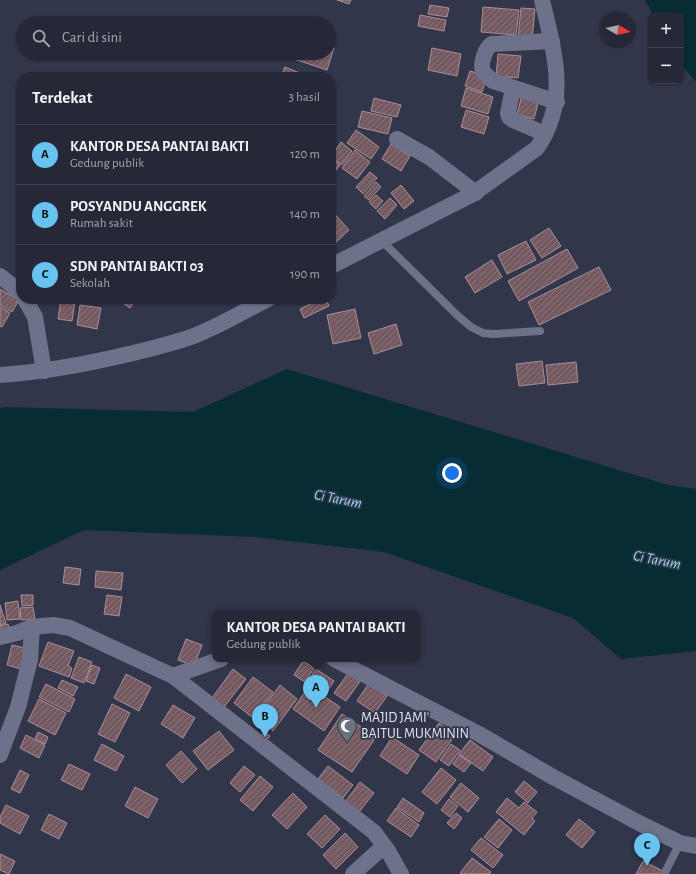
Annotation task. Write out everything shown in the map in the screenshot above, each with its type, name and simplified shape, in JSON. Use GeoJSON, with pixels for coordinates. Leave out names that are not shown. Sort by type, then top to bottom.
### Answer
{"type":"FeatureCollection","features":[{"type":"Feature","properties":{"kind":"street"},"geometry":{"type":"LineString","coordinates":[[336,263],[476,192],[537,148],[554,115],[557,102],[557,80],[552,41],[542,0]]}},
{"type":"Feature","properties":{"kind":"street"},"geometry":{"type":"LineString","coordinates":[[552,41],[492,44],[486,50],[483,71],[493,81],[557,102]]}},
{"type":"Feature","properties":{"kind":"street"},"geometry":{"type":"LineString","coordinates":[[513,88],[508,113],[509,117],[545,134]]}},
{"type":"Feature","properties":{"kind":"street"},"geometry":{"type":"LineString","coordinates":[[397,139],[429,157],[476,192]]}},
{"type":"Feature","properties":{"kind":"street"},"geometry":{"type":"LineString","coordinates":[[0,276],[16,288]]}},
{"type":"Feature","properties":{"kind":"street"},"geometry":{"type":"LineString","coordinates":[[28,304],[35,317],[44,371]]}},
{"type":"Feature","properties":{"kind":"street"},"geometry":{"type":"LineString","coordinates":[[0,375],[44,371],[97,362],[156,348],[216,327],[259,304]]}},
{"type":"Feature","properties":{"kind":"street"},"geometry":{"type":"LineString","coordinates":[[0,637],[17,633],[32,627],[53,625],[70,628],[173,676],[374,832],[401,874]]}},
{"type":"Feature","properties":{"kind":"street"},"geometry":{"type":"LineString","coordinates":[[0,755],[18,708],[30,660],[32,627]]}},
{"type":"Feature","properties":{"kind":"street"},"geometry":{"type":"LineString","coordinates":[[173,676],[213,662]]}},
{"type":"Feature","properties":{"kind":"street"},"geometry":{"type":"LineString","coordinates":[[340,662],[479,734],[614,810],[680,843],[696,846]]}},
{"type":"Feature","properties":{"kind":"street"},"geometry":{"type":"LineString","coordinates":[[353,874],[384,846]]}},
{"type":"Feature","properties":{"kind":"lane"},"geometry":{"type":"LineString","coordinates":[[381,240],[457,315],[471,326],[483,332],[494,334],[540,331]]}},
{"type":"Feature","properties":{"kind":"lane"},"geometry":{"type":"LineString","coordinates":[[664,874],[680,843]]}},
{"type":"Feature","properties":{"kind":"water"},"geometry":{"type":"Polygon","coordinates":[[[645,0],[696,0],[696,82],[684,68],[684,12],[651,12],[645,0]]]}},
{"type":"Feature","properties":{"kind":"water","name":"Ci Tarum"},"geometry":{"type":"Polygon","coordinates":[[[287,369],[668,485],[696,489],[696,651],[621,659],[573,618],[384,552],[255,537],[84,530],[0,570],[0,408],[193,412],[287,369]]]}},
{"type":"Feature","properties":{"kind":"building"},"geometry":{"type":"Polygon","coordinates":[[[337,0],[351,0],[349,4],[337,0]]]}},
{"type":"Feature","properties":{"kind":"building"},"geometry":{"type":"Polygon","coordinates":[[[430,5],[449,8],[447,17],[428,14],[430,5]]]}},
{"type":"Feature","properties":{"kind":"building"},"geometry":{"type":"Polygon","coordinates":[[[483,7],[519,10],[516,35],[481,32],[483,7]]]}},
{"type":"Feature","properties":{"kind":"building"},"geometry":{"type":"Polygon","coordinates":[[[521,8],[535,9],[532,40],[518,38],[521,8]]]}},
{"type":"Feature","properties":{"kind":"building"},"geometry":{"type":"Polygon","coordinates":[[[420,15],[446,20],[444,31],[418,26],[420,15]]]}},
{"type":"Feature","properties":{"kind":"building"},"geometry":{"type":"Polygon","coordinates":[[[432,48],[461,54],[457,76],[428,70],[432,48]]]}},
{"type":"Feature","properties":{"kind":"building"},"geometry":{"type":"Polygon","coordinates":[[[498,54],[521,56],[518,78],[496,76],[498,54]]]}},
{"type":"Feature","properties":{"kind":"building"},"geometry":{"type":"Polygon","coordinates":[[[297,60],[330,60],[327,70],[297,60]]]}},
{"type":"Feature","properties":{"kind":"building"},"geometry":{"type":"Polygon","coordinates":[[[285,67],[298,72],[283,72],[285,67]]]}},
{"type":"Feature","properties":{"kind":"building"},"geometry":{"type":"Polygon","coordinates":[[[470,71],[487,76],[482,92],[465,86],[470,71]]]}},
{"type":"Feature","properties":{"kind":"building"},"geometry":{"type":"Polygon","coordinates":[[[466,88],[493,97],[488,114],[461,106],[466,88]]]}},
{"type":"Feature","properties":{"kind":"building"},"geometry":{"type":"Polygon","coordinates":[[[522,94],[539,99],[534,119],[517,115],[522,94]]]}},
{"type":"Feature","properties":{"kind":"building"},"geometry":{"type":"Polygon","coordinates":[[[374,98],[401,105],[397,117],[371,111],[374,98]]]}},
{"type":"Feature","properties":{"kind":"building"},"geometry":{"type":"Polygon","coordinates":[[[466,110],[489,117],[484,134],[461,127],[466,110]]]}},
{"type":"Feature","properties":{"kind":"building"},"geometry":{"type":"Polygon","coordinates":[[[362,111],[392,118],[388,134],[358,127],[362,111]]]}},
{"type":"Feature","properties":{"kind":"building"},"geometry":{"type":"Polygon","coordinates":[[[356,130],[379,147],[371,159],[347,143],[356,130]]]}},
{"type":"Feature","properties":{"kind":"building"},"geometry":{"type":"Polygon","coordinates":[[[341,142],[352,151],[342,165],[336,161],[336,150],[341,142]]]}},
{"type":"Feature","properties":{"kind":"building"},"geometry":{"type":"Polygon","coordinates":[[[391,144],[410,156],[401,171],[382,159],[391,144]]]}},
{"type":"Feature","properties":{"kind":"building"},"geometry":{"type":"Polygon","coordinates":[[[355,150],[370,162],[357,179],[342,168],[355,150]]]}},
{"type":"Feature","properties":{"kind":"building"},"geometry":{"type":"Polygon","coordinates":[[[336,162],[340,165],[336,170],[336,162]]]}},
{"type":"Feature","properties":{"kind":"building"},"geometry":{"type":"Polygon","coordinates":[[[370,172],[377,178],[363,194],[356,187],[370,172]]]}},
{"type":"Feature","properties":{"kind":"building"},"geometry":{"type":"Polygon","coordinates":[[[376,182],[381,187],[369,200],[364,196],[376,182]]]}},
{"type":"Feature","properties":{"kind":"building"},"geometry":{"type":"Polygon","coordinates":[[[401,185],[414,201],[404,209],[391,193],[401,185]]]}},
{"type":"Feature","properties":{"kind":"building"},"geometry":{"type":"Polygon","coordinates":[[[376,195],[383,201],[376,209],[369,202],[376,195]]]}},
{"type":"Feature","properties":{"kind":"building"},"geometry":{"type":"Polygon","coordinates":[[[390,198],[397,205],[385,219],[377,211],[390,198]]]}},
{"type":"Feature","properties":{"kind":"building"},"geometry":{"type":"Polygon","coordinates":[[[336,216],[349,230],[336,242],[336,216]]]}},
{"type":"Feature","properties":{"kind":"building"},"geometry":{"type":"Polygon","coordinates":[[[549,228],[561,246],[542,258],[530,240],[549,228]]]}},
{"type":"Feature","properties":{"kind":"building"},"geometry":{"type":"Polygon","coordinates":[[[526,241],[536,260],[507,274],[498,255],[526,241]]]}},
{"type":"Feature","properties":{"kind":"building"},"geometry":{"type":"Polygon","coordinates":[[[567,249],[578,268],[519,301],[508,281],[567,249]]]}},
{"type":"Feature","properties":{"kind":"building"},"geometry":{"type":"Polygon","coordinates":[[[492,260],[502,277],[475,293],[465,277],[492,260]]]}},
{"type":"Feature","properties":{"kind":"building"},"geometry":{"type":"Polygon","coordinates":[[[599,267],[611,290],[539,325],[528,302],[599,267]]]}},
{"type":"Feature","properties":{"kind":"building"},"geometry":{"type":"Polygon","coordinates":[[[0,289],[16,298],[17,304],[12,312],[0,305],[0,289]]]}},
{"type":"Feature","properties":{"kind":"building"},"geometry":{"type":"Polygon","coordinates":[[[60,304],[75,304],[72,321],[58,319],[60,304]]]}},
{"type":"Feature","properties":{"kind":"building"},"geometry":{"type":"Polygon","coordinates":[[[124,304],[133,304],[130,308],[124,304]]]}},
{"type":"Feature","properties":{"kind":"building"},"geometry":{"type":"Polygon","coordinates":[[[310,304],[328,304],[329,306],[304,318],[300,309],[310,304]]]}},
{"type":"Feature","properties":{"kind":"building"},"geometry":{"type":"Polygon","coordinates":[[[80,305],[101,308],[97,329],[77,325],[80,305]]]}},
{"type":"Feature","properties":{"kind":"building"},"geometry":{"type":"Polygon","coordinates":[[[0,307],[10,313],[2,327],[0,326],[0,307]]]}},
{"type":"Feature","properties":{"kind":"building"},"geometry":{"type":"Polygon","coordinates":[[[355,309],[361,338],[333,344],[327,315],[355,309]]]}},
{"type":"Feature","properties":{"kind":"building"},"geometry":{"type":"Polygon","coordinates":[[[396,324],[402,345],[374,354],[368,333],[396,324]]]}},
{"type":"Feature","properties":{"kind":"building"},"geometry":{"type":"Polygon","coordinates":[[[542,361],[545,383],[519,386],[516,364],[542,361]]]}},
{"type":"Feature","properties":{"kind":"building"},"geometry":{"type":"Polygon","coordinates":[[[576,362],[578,382],[548,385],[546,365],[576,362]]]}},
{"type":"Feature","properties":{"kind":"building"},"geometry":{"type":"Polygon","coordinates":[[[65,567],[81,569],[79,585],[63,583],[65,567]]]}},
{"type":"Feature","properties":{"kind":"building"},"geometry":{"type":"Polygon","coordinates":[[[96,571],[123,573],[121,590],[95,587],[96,571]]]}},
{"type":"Feature","properties":{"kind":"building"},"geometry":{"type":"Polygon","coordinates":[[[21,595],[33,595],[33,605],[22,606],[21,595]]]}},
{"type":"Feature","properties":{"kind":"building"},"geometry":{"type":"Polygon","coordinates":[[[107,595],[122,597],[119,616],[104,614],[107,595]]]}},
{"type":"Feature","properties":{"kind":"building"},"geometry":{"type":"Polygon","coordinates":[[[18,601],[20,619],[7,620],[5,603],[18,601]]]}},
{"type":"Feature","properties":{"kind":"building"},"geometry":{"type":"Polygon","coordinates":[[[0,605],[6,623],[0,625],[0,605]]]}},
{"type":"Feature","properties":{"kind":"building"},"geometry":{"type":"Polygon","coordinates":[[[33,607],[35,619],[21,620],[20,608],[33,607]]]}},
{"type":"Feature","properties":{"kind":"building"},"geometry":{"type":"Polygon","coordinates":[[[8,624],[10,634],[0,636],[0,626],[8,624]]]}},
{"type":"Feature","properties":{"kind":"building"},"geometry":{"type":"Polygon","coordinates":[[[186,639],[202,645],[194,666],[178,660],[186,639]]]}},
{"type":"Feature","properties":{"kind":"building"},"geometry":{"type":"Polygon","coordinates":[[[48,642],[74,651],[68,666],[72,668],[69,677],[39,666],[48,642]]]}},
{"type":"Feature","properties":{"kind":"building"},"geometry":{"type":"Polygon","coordinates":[[[12,645],[30,649],[24,670],[7,665],[12,645]]]}},
{"type":"Feature","properties":{"kind":"building"},"geometry":{"type":"Polygon","coordinates":[[[79,657],[92,662],[84,683],[71,678],[79,657]]]}},
{"type":"Feature","properties":{"kind":"building"},"geometry":{"type":"Polygon","coordinates":[[[302,662],[314,668],[305,682],[294,675],[302,662]]]}},
{"type":"Feature","properties":{"kind":"building"},"geometry":{"type":"Polygon","coordinates":[[[92,665],[100,668],[94,684],[86,681],[92,665]]]}},
{"type":"Feature","properties":{"kind":"building"},"geometry":{"type":"Polygon","coordinates":[[[233,669],[246,679],[224,707],[212,698],[233,669]]]}},
{"type":"Feature","properties":{"kind":"building"},"geometry":{"type":"Polygon","coordinates":[[[316,669],[334,681],[325,695],[307,683],[316,669]]]}},
{"type":"Feature","properties":{"kind":"building"},"geometry":{"type":"Polygon","coordinates":[[[349,672],[361,680],[346,701],[334,693],[349,672]]]}},
{"type":"Feature","properties":{"kind":"building"},"geometry":{"type":"Polygon","coordinates":[[[126,674],[151,687],[139,711],[114,698],[126,674]]]}},
{"type":"Feature","properties":{"kind":"building"},"geometry":{"type":"Polygon","coordinates":[[[253,677],[273,692],[253,718],[234,703],[253,677]]]}},
{"type":"Feature","properties":{"kind":"building"},"geometry":{"type":"Polygon","coordinates":[[[62,680],[78,687],[73,696],[58,688],[62,680]]]}},
{"type":"Feature","properties":{"kind":"building"},"geometry":{"type":"Polygon","coordinates":[[[369,683],[387,696],[375,713],[357,701],[369,683]]]}},
{"type":"Feature","properties":{"kind":"building"},"geometry":{"type":"Polygon","coordinates":[[[46,684],[75,699],[69,712],[39,697],[46,684]]]}},
{"type":"Feature","properties":{"kind":"building"},"geometry":{"type":"Polygon","coordinates":[[[280,685],[297,699],[273,731],[256,717],[280,685]]]}},
{"type":"Feature","properties":{"kind":"building"},"geometry":{"type":"Polygon","coordinates":[[[309,686],[340,707],[324,731],[293,709],[309,686]]]}},
{"type":"Feature","properties":{"kind":"building"},"geometry":{"type":"Polygon","coordinates":[[[39,699],[66,713],[55,735],[28,721],[39,699]]]}},
{"type":"Feature","properties":{"kind":"building"},"geometry":{"type":"Polygon","coordinates":[[[112,704],[130,713],[115,742],[98,734],[112,704]]]}},
{"type":"Feature","properties":{"kind":"building"},"geometry":{"type":"Polygon","coordinates":[[[173,705],[195,718],[183,738],[161,724],[173,705]]]}},
{"type":"Feature","properties":{"kind":"building","name":"MAJID JAMI' BAITUL MUKMININ"},"geometry":{"type":"Polygon","coordinates":[[[342,714],[376,737],[352,772],[318,750],[342,714]]]}},
{"type":"Feature","properties":{"kind":"building"},"geometry":{"type":"Polygon","coordinates":[[[439,723],[455,735],[436,762],[419,750],[439,723]]]}},
{"type":"Feature","properties":{"kind":"building"},"geometry":{"type":"Polygon","coordinates":[[[219,731],[234,750],[208,770],[193,751],[219,731]]]}},
{"type":"Feature","properties":{"kind":"building"},"geometry":{"type":"Polygon","coordinates":[[[38,732],[48,737],[45,744],[35,738],[38,732]]]}},
{"type":"Feature","properties":{"kind":"building"},"geometry":{"type":"Polygon","coordinates":[[[264,732],[270,736],[265,742],[260,738],[264,732]]]}},
{"type":"Feature","properties":{"kind":"building"},"geometry":{"type":"Polygon","coordinates":[[[26,735],[45,745],[39,758],[20,748],[26,735]]]}},
{"type":"Feature","properties":{"kind":"building"},"geometry":{"type":"Polygon","coordinates":[[[392,737],[419,755],[407,774],[380,756],[392,737]]]}},
{"type":"Feature","properties":{"kind":"building"},"geometry":{"type":"Polygon","coordinates":[[[470,740],[493,757],[483,771],[459,754],[470,740]]]}},
{"type":"Feature","properties":{"kind":"building"},"geometry":{"type":"Polygon","coordinates":[[[102,744],[124,756],[116,771],[94,760],[102,744]]]}},
{"type":"Feature","properties":{"kind":"building"},"geometry":{"type":"Polygon","coordinates":[[[451,744],[460,750],[449,766],[440,760],[451,744]]]}},
{"type":"Feature","properties":{"kind":"building"},"geometry":{"type":"Polygon","coordinates":[[[181,751],[197,769],[182,783],[166,765],[181,751]]]}},
{"type":"Feature","properties":{"kind":"building"},"geometry":{"type":"Polygon","coordinates":[[[459,755],[471,763],[464,772],[453,764],[459,755]]]}},
{"type":"Feature","properties":{"kind":"building"},"geometry":{"type":"Polygon","coordinates":[[[69,764],[90,774],[82,790],[61,780],[69,764]]]}},
{"type":"Feature","properties":{"kind":"building"},"geometry":{"type":"Polygon","coordinates":[[[244,766],[255,775],[240,792],[230,783],[244,766]]]}},
{"type":"Feature","properties":{"kind":"building"},"geometry":{"type":"Polygon","coordinates":[[[328,766],[353,785],[343,798],[318,779],[328,766]]]}},
{"type":"Feature","properties":{"kind":"building"},"geometry":{"type":"Polygon","coordinates":[[[441,768],[456,780],[437,804],[422,792],[441,768]]]}},
{"type":"Feature","properties":{"kind":"building"},"geometry":{"type":"Polygon","coordinates":[[[20,770],[29,775],[20,793],[11,789],[20,770]]]}},
{"type":"Feature","properties":{"kind":"building"},"geometry":{"type":"Polygon","coordinates":[[[260,776],[273,787],[253,811],[240,800],[260,776]]]}},
{"type":"Feature","properties":{"kind":"building"},"geometry":{"type":"Polygon","coordinates":[[[524,781],[537,792],[528,803],[515,792],[524,781]]]}},
{"type":"Feature","properties":{"kind":"building"},"geometry":{"type":"Polygon","coordinates":[[[360,782],[374,793],[359,812],[345,802],[360,782]]]}},
{"type":"Feature","properties":{"kind":"building"},"geometry":{"type":"Polygon","coordinates":[[[461,783],[479,798],[468,812],[450,797],[461,783]]]}},
{"type":"Feature","properties":{"kind":"building"},"geometry":{"type":"Polygon","coordinates":[[[135,787],[158,799],[148,818],[125,806],[135,787]]]}},
{"type":"Feature","properties":{"kind":"building"},"geometry":{"type":"Polygon","coordinates":[[[293,793],[307,807],[287,829],[272,815],[293,793]]]}},
{"type":"Feature","properties":{"kind":"building"},"geometry":{"type":"Polygon","coordinates":[[[403,798],[424,813],[419,822],[397,807],[403,798]]]}},
{"type":"Feature","properties":{"kind":"building"},"geometry":{"type":"Polygon","coordinates":[[[507,798],[519,808],[524,802],[537,812],[532,818],[535,821],[524,835],[496,812],[507,798]]]}},
{"type":"Feature","properties":{"kind":"building"},"geometry":{"type":"Polygon","coordinates":[[[449,799],[458,806],[450,817],[441,810],[449,799]]]}},
{"type":"Feature","properties":{"kind":"building"},"geometry":{"type":"Polygon","coordinates":[[[6,805],[29,816],[20,834],[0,823],[0,817],[6,805]]]}},
{"type":"Feature","properties":{"kind":"building"},"geometry":{"type":"Polygon","coordinates":[[[396,808],[419,825],[411,837],[387,821],[396,808]]]}},
{"type":"Feature","properties":{"kind":"building"},"geometry":{"type":"Polygon","coordinates":[[[456,813],[462,818],[454,829],[447,823],[456,813]]]}},
{"type":"Feature","properties":{"kind":"building"},"geometry":{"type":"Polygon","coordinates":[[[49,814],[67,823],[59,839],[41,830],[49,814]]]}},
{"type":"Feature","properties":{"kind":"building"},"geometry":{"type":"Polygon","coordinates":[[[325,815],[340,829],[322,848],[307,834],[325,815]]]}},
{"type":"Feature","properties":{"kind":"building"},"geometry":{"type":"Polygon","coordinates":[[[499,819],[512,830],[498,848],[484,837],[499,819]]]}},
{"type":"Feature","properties":{"kind":"building"},"geometry":{"type":"Polygon","coordinates":[[[579,819],[595,832],[582,848],[566,835],[579,819]]]}},
{"type":"Feature","properties":{"kind":"building"},"geometry":{"type":"Polygon","coordinates":[[[345,833],[358,847],[336,869],[323,855],[345,833]]]}},
{"type":"Feature","properties":{"kind":"building"},"geometry":{"type":"Polygon","coordinates":[[[481,838],[503,855],[493,868],[471,850],[481,838]]]}},
{"type":"Feature","properties":{"kind":"building"},"geometry":{"type":"Polygon","coordinates":[[[0,854],[15,861],[9,874],[0,870],[0,854]]]}},
{"type":"Feature","properties":{"kind":"building"},"geometry":{"type":"Polygon","coordinates":[[[472,858],[491,872],[489,874],[460,873],[472,858]]]}},
{"type":"Feature","properties":{"kind":"building"},"geometry":{"type":"Polygon","coordinates":[[[643,861],[665,872],[664,874],[636,874],[643,861]]]}},
{"type":"Feature","properties":{"kind":"place","name":"KANTOR DESA PANTAI BAKTI"},"geometry":{"type":"Point","coordinates":[316,708]}},
{"type":"Feature","properties":{"kind":"place","name":"POSYANDU ANGGREK"},"geometry":{"type":"Point","coordinates":[265,737]}},
{"type":"Feature","properties":{"kind":"place","name":"MAJID JAMI' BAITUL MUKMININ"},"geometry":{"type":"Point","coordinates":[347,743]}},
{"type":"Feature","properties":{"kind":"place","name":"SDN PANTAI BAKTI 03"},"geometry":{"type":"Point","coordinates":[647,866]}}]}
